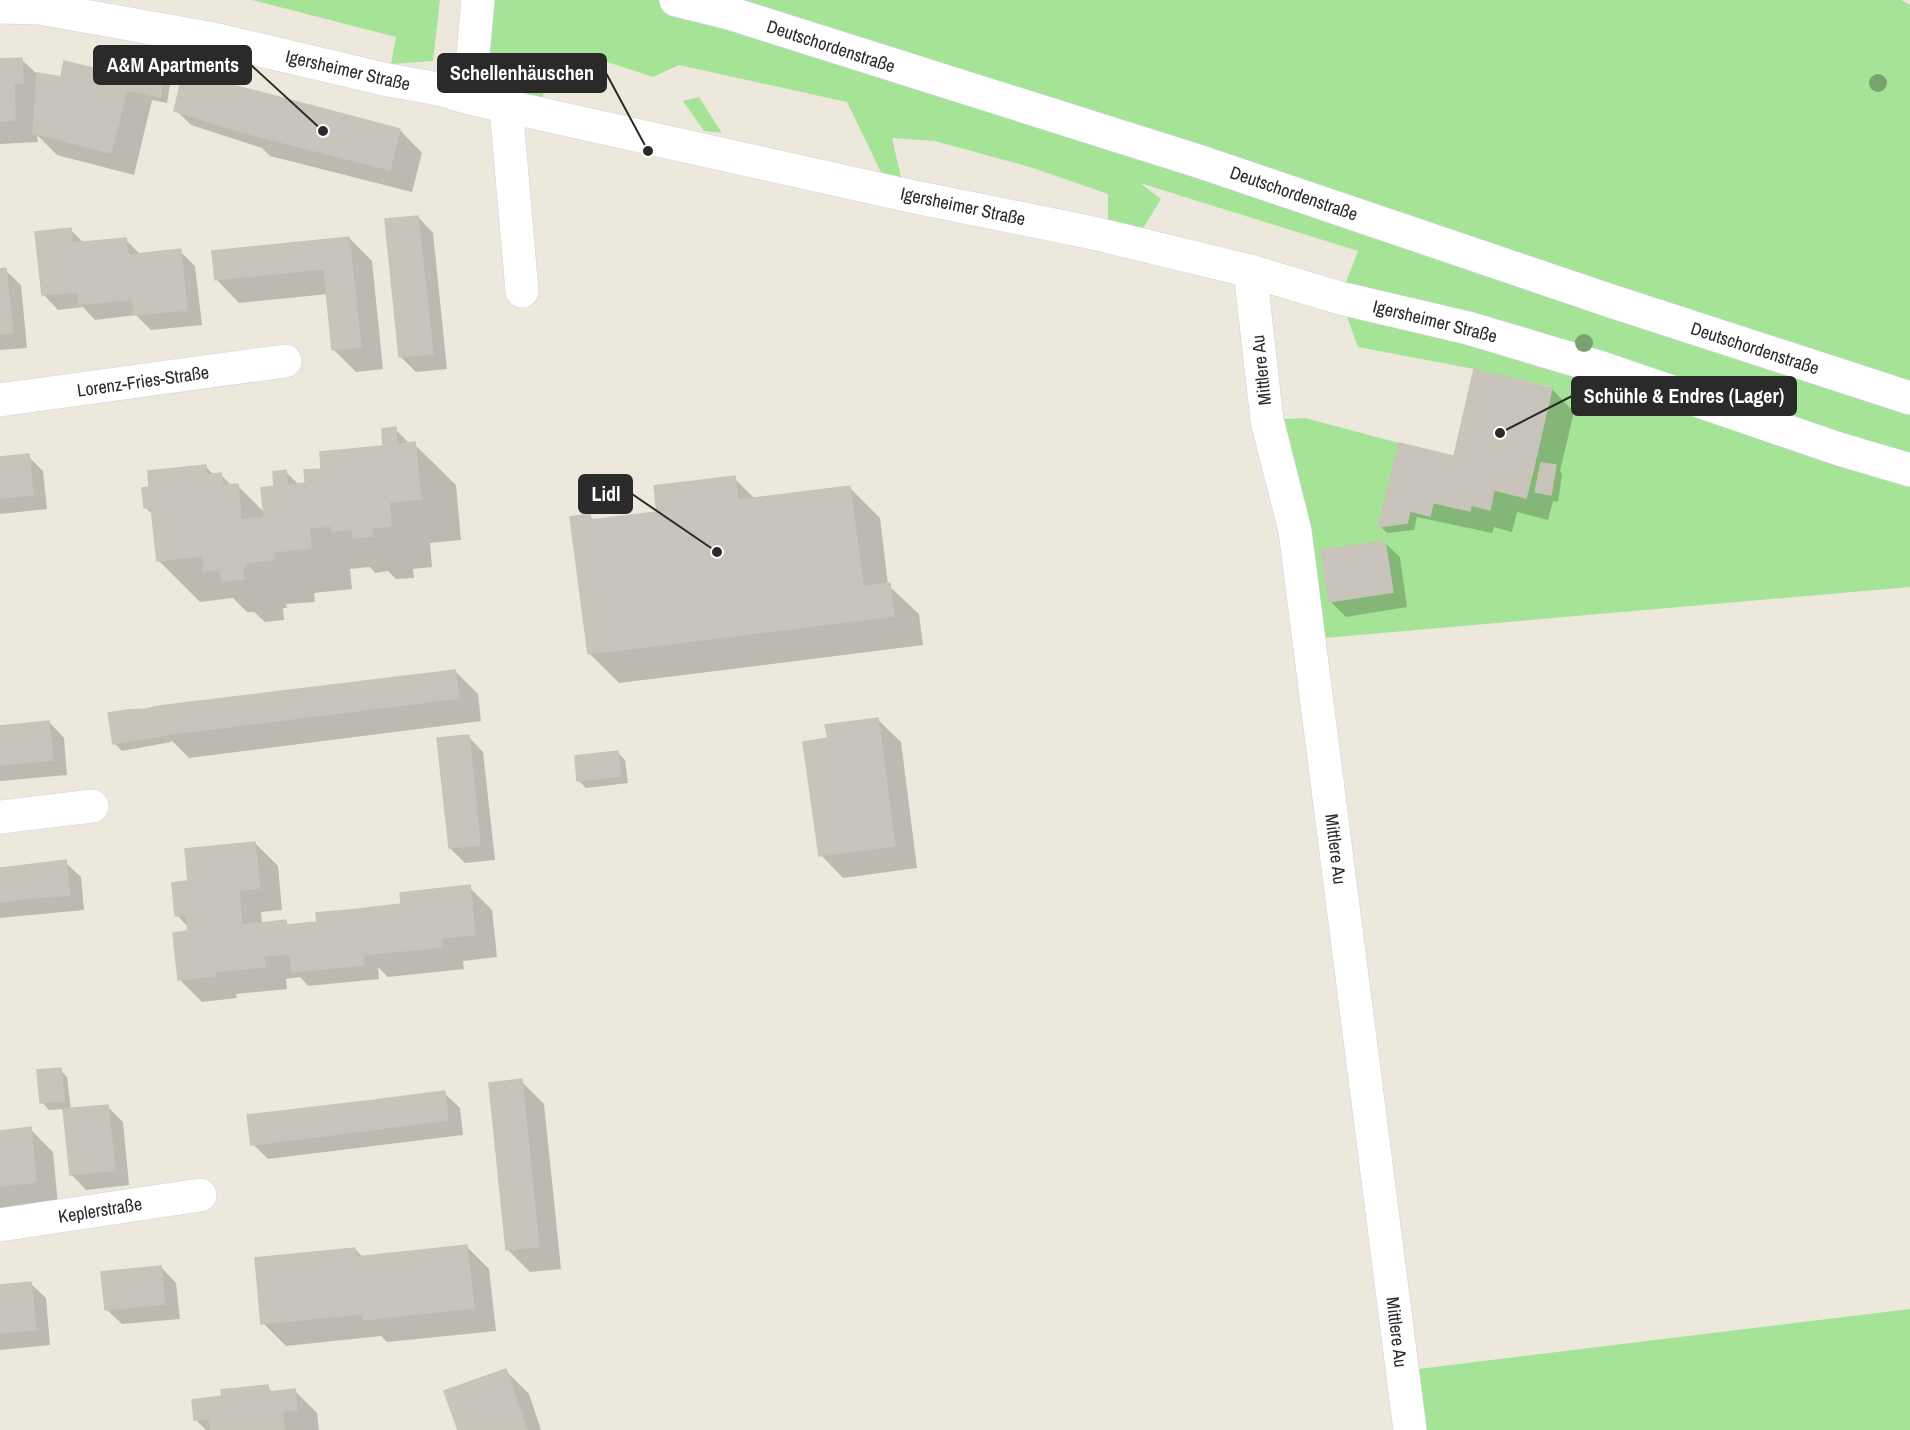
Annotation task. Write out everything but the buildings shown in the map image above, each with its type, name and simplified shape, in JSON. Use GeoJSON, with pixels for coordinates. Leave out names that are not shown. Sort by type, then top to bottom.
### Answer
{"type":"FeatureCollection","features":[{"type":"Feature","properties":{"kind":"street"},"geometry":{"type":"LineString","coordinates":[[469,98],[478,0]]}},
{"type":"Feature","properties":{"kind":"street","name":"Deutschordenstraße"},"geometry":{"type":"LineString","coordinates":[[675,0],[729,13],[1201,162],[1608,300],[1910,398]]}},
{"type":"Feature","properties":{"kind":"street","name":"Igersheimer Straße"},"geometry":{"type":"LineString","coordinates":[[0,7],[39,8],[214,39],[905,195],[1093,233],[1250,271],[1340,298],[1468,328],[1602,368],[1839,449],[1910,470]]}},
{"type":"Feature","properties":{"kind":"street"},"geometry":{"type":"LineString","coordinates":[[506,106],[522,291]]}},
{"type":"Feature","properties":{"kind":"street","name":"Mittlere Au"},"geometry":{"type":"LineString","coordinates":[[1250,271],[1267,420],[1295,531],[1410,1430]]}},
{"type":"Feature","properties":{"kind":"street","name":"Lorenz-Fries-Straße"},"geometry":{"type":"LineString","coordinates":[[0,400],[285,361]]}},
{"type":"Feature","properties":{"kind":"street"},"geometry":{"type":"LineString","coordinates":[[0,817],[92,806]]}},
{"type":"Feature","properties":{"kind":"street","name":"Keplerstraße"},"geometry":{"type":"LineString","coordinates":[[0,1225],[200,1195]]}},
{"type":"Feature","properties":{"kind":"green space"},"geometry":{"type":"Polygon","coordinates":[[[252,0],[440,0],[433,61],[391,64],[396,37],[252,0]]]}},
{"type":"Feature","properties":{"kind":"green space"},"geometry":{"type":"Polygon","coordinates":[[[478,0],[1901,0],[1910,5],[1910,587],[1324,638],[1267,420],[1305,418],[1399,443],[1379,526],[1407,523],[1410,511],[1430,515],[1433,503],[1469,511],[1471,505],[1490,510],[1494,490],[1526,498],[1552,387],[1474,369],[1358,347],[1340,298],[1358,251],[1140,183],[1161,199],[1134,243],[1108,236],[1108,194],[1033,168],[935,141],[892,138],[905,195],[890,191],[847,102],[679,65],[653,77],[604,61],[548,77],[538,114],[469,98],[478,0]]]}},
{"type":"Feature","properties":{"kind":"green space"},"geometry":{"type":"Polygon","coordinates":[[[699,97],[722,133],[704,131],[683,101],[699,97]]]}},
{"type":"Feature","properties":{"kind":"green space"},"geometry":{"type":"Polygon","coordinates":[[[1910,1309],[1910,1430],[1410,1430],[1402,1371],[1910,1309]]]}},
{"type":"Feature","properties":{"kind":"place","name":"A&M Apartments"},"geometry":{"type":"Point","coordinates":[323,131]}},
{"type":"Feature","properties":{"kind":"place","name":"Schellenhäuschen"},"geometry":{"type":"Point","coordinates":[648,151]}},
{"type":"Feature","properties":{"kind":"place","name":"Schühle & Endres (Lager)"},"geometry":{"type":"Point","coordinates":[1500,433]}},
{"type":"Feature","properties":{"kind":"place","name":"Lidl"},"geometry":{"type":"Point","coordinates":[717,552]}}]}
